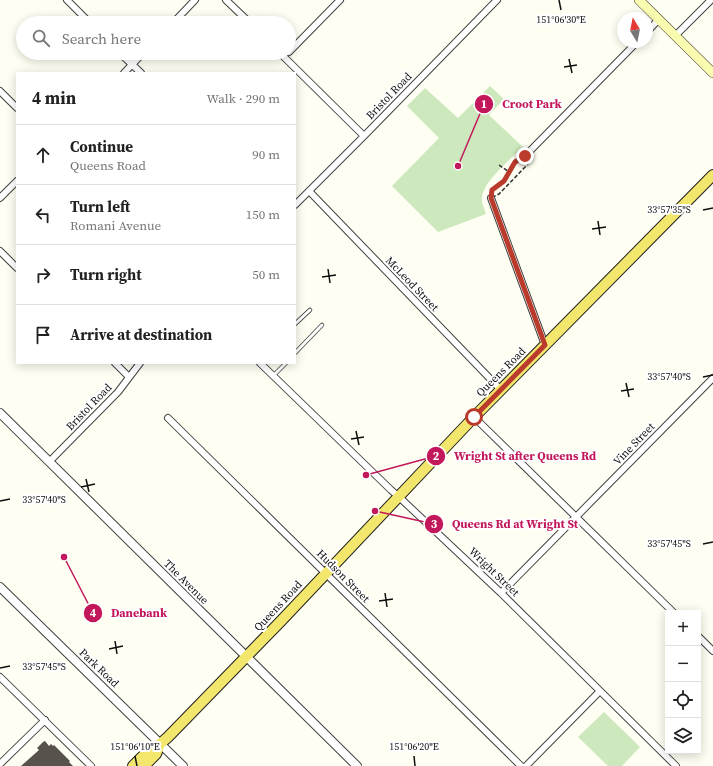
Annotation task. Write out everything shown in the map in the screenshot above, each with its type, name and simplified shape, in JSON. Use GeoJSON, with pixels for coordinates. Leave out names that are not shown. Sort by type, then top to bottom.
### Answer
{"type":"FeatureCollection","features":[{"type":"Feature","properties":{"kind":"main road"},"geometry":{"type":"LineString","coordinates":[[639,0],[713,73]]}},
{"type":"Feature","properties":{"kind":"main road","name":"Queens Road"},"geometry":{"type":"LineString","coordinates":[[133,766],[151,748],[160,744],[246,657],[474,417],[713,175]]}},
{"type":"Feature","properties":{"kind":"main road","name":"Queens Road"},"geometry":{"type":"LineString","coordinates":[[144,766],[156,754],[160,744]]}},
{"type":"Feature","properties":{"kind":"street"},"geometry":{"type":"LineString","coordinates":[[66,0],[83,16]]}},
{"type":"Feature","properties":{"kind":"street"},"geometry":{"type":"LineString","coordinates":[[180,16],[196,0]]}},
{"type":"Feature","properties":{"kind":"street"},"geometry":{"type":"LineString","coordinates":[[226,0],[243,16]]}},
{"type":"Feature","properties":{"kind":"street"},"geometry":{"type":"LineString","coordinates":[[296,43],[340,0]]}},
{"type":"Feature","properties":{"kind":"street","name":"Bristol Road"},"geometry":{"type":"LineString","coordinates":[[296,203],[497,0]]}},
{"type":"Feature","properties":{"kind":"street"},"geometry":{"type":"LineString","coordinates":[[675,36],[711,0]]}},
{"type":"Feature","properties":{"kind":"street"},"geometry":{"type":"LineString","coordinates":[[653,26],[659,20]]}},
{"type":"Feature","properties":{"kind":"street"},"geometry":{"type":"LineString","coordinates":[[525,156],[631,48]]}},
{"type":"Feature","properties":{"kind":"street"},"geometry":{"type":"LineString","coordinates":[[128,60],[140,72]]}},
{"type":"Feature","properties":{"kind":"street"},"geometry":{"type":"LineString","coordinates":[[125,72],[136,60]]}},
{"type":"Feature","properties":{"kind":"street"},"geometry":{"type":"LineString","coordinates":[[291,60],[364,136]]}},
{"type":"Feature","properties":{"kind":"street"},"geometry":{"type":"LineString","coordinates":[[0,91],[16,107]]}},
{"type":"Feature","properties":{"kind":"street"},"geometry":{"type":"LineString","coordinates":[[0,198],[16,181]]}},
{"type":"Feature","properties":{"kind":"street","name":"McLeod Street"},"geometry":{"type":"LineString","coordinates":[[309,191],[501,390]]}},
{"type":"Feature","properties":{"kind":"street"},"geometry":{"type":"LineString","coordinates":[[491,198],[545,345]]}},
{"type":"Feature","properties":{"kind":"street"},"geometry":{"type":"LineString","coordinates":[[0,251],[16,267]]}},
{"type":"Feature","properties":{"kind":"street"},"geometry":{"type":"LineString","coordinates":[[116,364],[129,377]]}},
{"type":"Feature","properties":{"kind":"street","name":"Bristol Road"},"geometry":{"type":"LineString","coordinates":[[50,462],[118,392],[139,364]]}},
{"type":"Feature","properties":{"kind":"street","name":"Wright Street"},"geometry":{"type":"LineString","coordinates":[[261,364],[391,490],[501,593],[676,766]]}},
{"type":"Feature","properties":{"kind":"street","name":"Vine Street"},"geometry":{"type":"LineString","coordinates":[[501,593],[713,378]]}},
{"type":"Feature","properties":{"kind":"street","name":"The Avenue"},"geometry":{"type":"LineString","coordinates":[[0,414],[357,766]]}},
{"type":"Feature","properties":{"kind":"street"},"geometry":{"type":"LineString","coordinates":[[474,417],[671,610]]}},
{"type":"Feature","properties":{"kind":"street","name":"Hudson Street"},"geometry":{"type":"LineString","coordinates":[[168,418],[521,766]]}},
{"type":"Feature","properties":{"kind":"street","name":"Park Road"},"geometry":{"type":"LineString","coordinates":[[0,587],[183,766]]}},
{"type":"Feature","properties":{"kind":"street"},"geometry":{"type":"LineString","coordinates":[[701,639],[713,651]]}},
{"type":"Feature","properties":{"kind":"street"},"geometry":{"type":"LineString","coordinates":[[0,677],[91,766]]}},
{"type":"Feature","properties":{"kind":"street"},"geometry":{"type":"LineString","coordinates":[[526,766],[600,691]]}},
{"type":"Feature","properties":{"kind":"street"},"geometry":{"type":"LineString","coordinates":[[0,764],[45,720]]}},
{"type":"Feature","properties":{"kind":"lane"},"geometry":{"type":"LineString","coordinates":[[296,323],[310,310]]}},
{"type":"Feature","properties":{"kind":"lane"},"geometry":{"type":"LineString","coordinates":[[296,352],[322,325]]}},
{"type":"Feature","properties":{"kind":"lane"},"geometry":{"type":"LineString","coordinates":[[273,376],[285,364]]}},
{"type":"Feature","properties":{"kind":"path"},"geometry":{"type":"LineString","coordinates":[[525,156],[528,164],[499,194],[491,198],[492,190],[504,181],[515,162],[525,156]]}},
{"type":"Feature","properties":{"kind":"path"},"geometry":{"type":"LineString","coordinates":[[499,165],[509,172]]}},
{"type":"Feature","properties":{"kind":"green space"},"geometry":{"type":"Polygon","coordinates":[[[490,86],[504,99],[489,115],[523,147],[497,172],[485,188],[482,195],[482,202],[486,214],[438,232],[392,186],[439,138],[407,106],[425,88],[458,118],[490,86]]]}},
{"type":"Feature","properties":{"kind":"green space"},"geometry":{"type":"Polygon","coordinates":[[[604,712],[640,747],[622,766],[608,766],[578,737],[604,712]]]}},
{"type":"Feature","properties":{"kind":"building"},"geometry":{"type":"Polygon","coordinates":[[[45,741],[49,746],[51,744],[53,746],[54,745],[73,766],[21,766],[39,750],[37,748],[45,741]]]}},
{"type":"Feature","properties":{"kind":"place","name":"Croot Park"},"geometry":{"type":"Point","coordinates":[458,166]}},
{"type":"Feature","properties":{"kind":"place","name":"Wright St after Queens Rd"},"geometry":{"type":"Point","coordinates":[366,475]}},
{"type":"Feature","properties":{"kind":"place","name":"Queens Rd at Wright St"},"geometry":{"type":"Point","coordinates":[375,511]}},
{"type":"Feature","properties":{"kind":"place","name":"Danebank"},"geometry":{"type":"Point","coordinates":[64,557]}},
{"type":"Feature","properties":{"kind":"route"},"geometry":{"type":"LineString","coordinates":[[474,417],[545,345],[491,198],[492,190],[504,181],[515,162],[525,156]]}}]}
